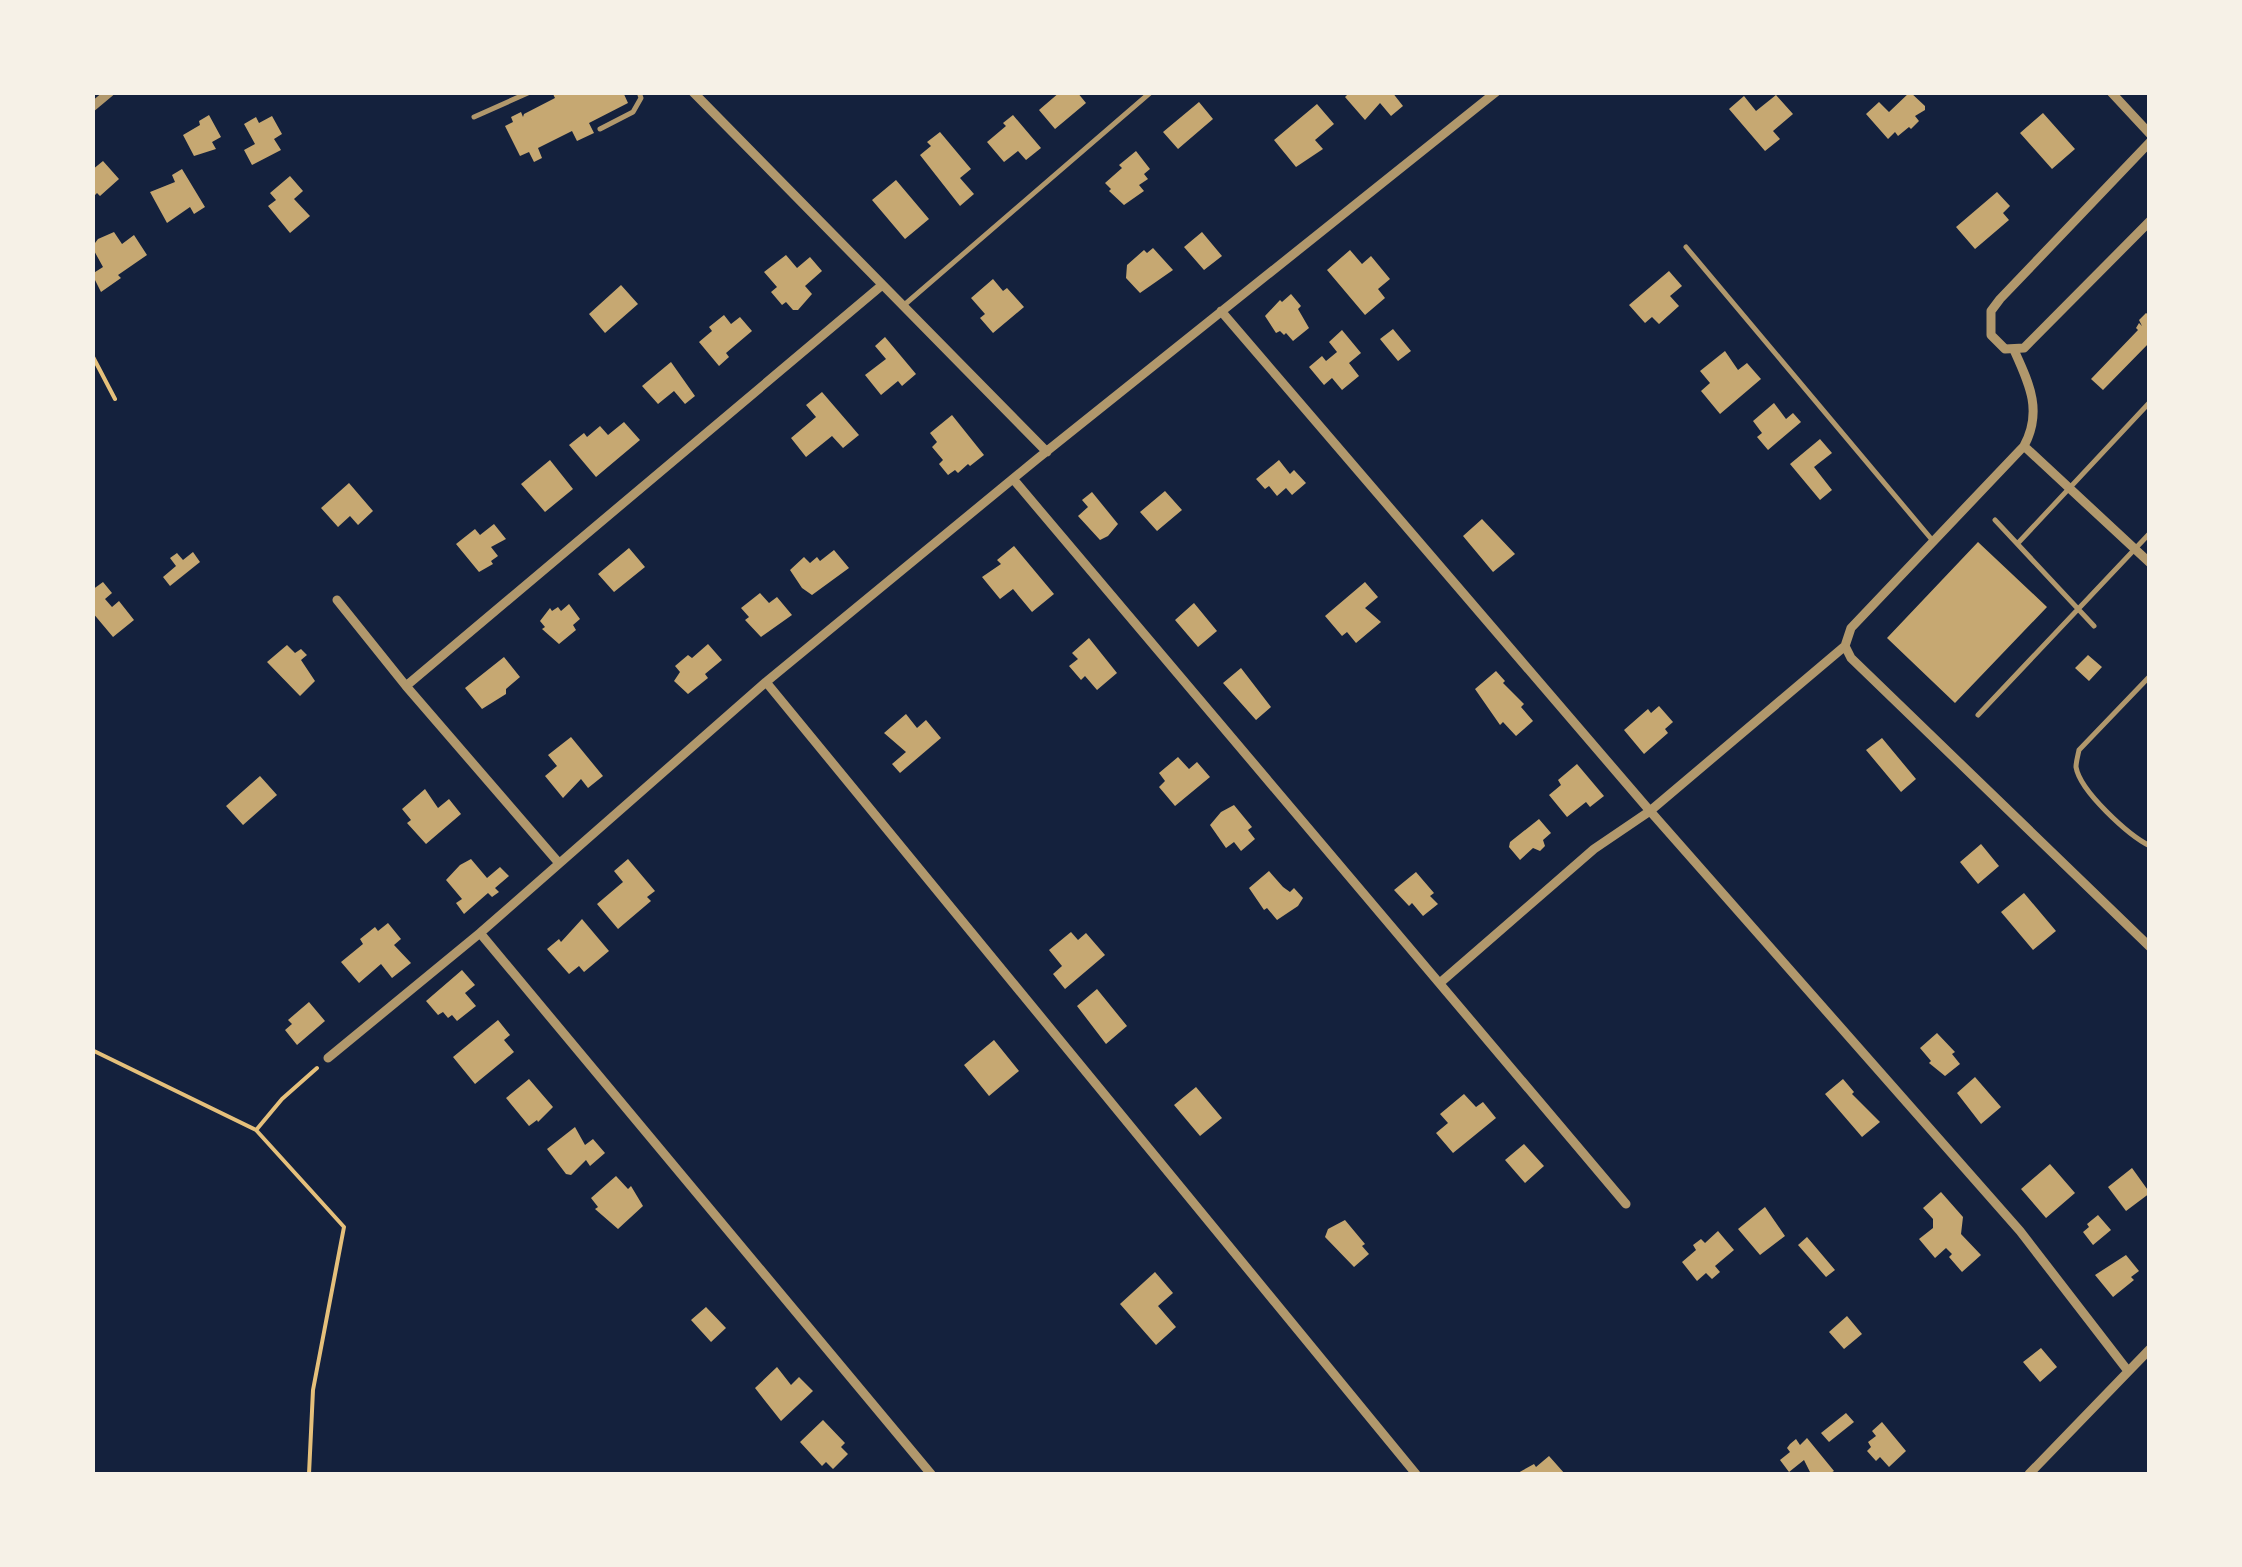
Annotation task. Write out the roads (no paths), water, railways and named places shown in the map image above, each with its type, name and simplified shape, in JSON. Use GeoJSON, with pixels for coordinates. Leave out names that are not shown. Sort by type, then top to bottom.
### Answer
{"type":"FeatureCollection","features":[{"type":"Feature","properties":{"kind":"street"},"geometry":{"type":"LineString","coordinates":[[92,107],[110,92]]}},
{"type":"Feature","properties":{"kind":"street"},"geometry":{"type":"LineString","coordinates":[[692,92],[1047,452]]}},
{"type":"Feature","properties":{"kind":"street"},"geometry":{"type":"LineString","coordinates":[[328,1058],[480,933],[766,682],[1496,92]]}},
{"type":"Feature","properties":{"kind":"street"},"geometry":{"type":"LineString","coordinates":[[2111,92],[2150,134]]}},
{"type":"Feature","properties":{"kind":"street"},"geometry":{"type":"LineString","coordinates":[[2150,142],[1991,312],[1991,335],[2005,349],[2014,350],[2032,341],[2150,221]]}},
{"type":"Feature","properties":{"kind":"street"},"geometry":{"type":"LineString","coordinates":[[406,686],[882,286]]}},
{"type":"Feature","properties":{"kind":"street"},"geometry":{"type":"LineString","coordinates":[[1221,311],[1650,812],[2020,1230],[2128,1371]]}},
{"type":"Feature","properties":{"kind":"street"},"geometry":{"type":"LineString","coordinates":[[1441,982],[1594,849],[1650,812],[1845,646],[1852,628],[2024,446],[2031,432],[2034,407],[2032,390],[2014,350]]}},
{"type":"Feature","properties":{"kind":"street"},"geometry":{"type":"LineString","coordinates":[[2024,446],[2150,563]]}},
{"type":"Feature","properties":{"kind":"street"},"geometry":{"type":"LineString","coordinates":[[1014,480],[1626,1204]]}},
{"type":"Feature","properties":{"kind":"street"},"geometry":{"type":"LineString","coordinates":[[337,600],[558,862]]}},
{"type":"Feature","properties":{"kind":"street"},"geometry":{"type":"LineString","coordinates":[[1845,646],[1851,658],[2150,947]]}},
{"type":"Feature","properties":{"kind":"street"},"geometry":{"type":"LineString","coordinates":[[766,682],[1416,1474]]}},
{"type":"Feature","properties":{"kind":"street"},"geometry":{"type":"LineString","coordinates":[[480,933],[931,1474]]}},
{"type":"Feature","properties":{"kind":"street"},"geometry":{"type":"LineString","coordinates":[[2029,1474],[2150,1348]]}},
{"type":"Feature","properties":{"kind":"lane"},"geometry":{"type":"LineString","coordinates":[[474,117],[530,92]]}},
{"type":"Feature","properties":{"kind":"lane"},"geometry":{"type":"LineString","coordinates":[[600,128],[634,112],[639,92]]}},
{"type":"Feature","properties":{"kind":"lane"},"geometry":{"type":"LineString","coordinates":[[902,307],[1151,92]]}},
{"type":"Feature","properties":{"kind":"lane"},"geometry":{"type":"LineString","coordinates":[[1686,247],[1934,544]]}},
{"type":"Feature","properties":{"kind":"lane"},"geometry":{"type":"LineString","coordinates":[[2018,542],[2150,402]]}},
{"type":"Feature","properties":{"kind":"lane"},"geometry":{"type":"LineString","coordinates":[[1995,520],[2094,626]]}},
{"type":"Feature","properties":{"kind":"lane"},"geometry":{"type":"LineString","coordinates":[[1978,715],[2150,533]]}},
{"type":"Feature","properties":{"kind":"lane"},"geometry":{"type":"LineString","coordinates":[[2150,676],[2079,750],[2076,765],[2084,785],[2104,807],[2138,840],[2150,846]]}}]}
